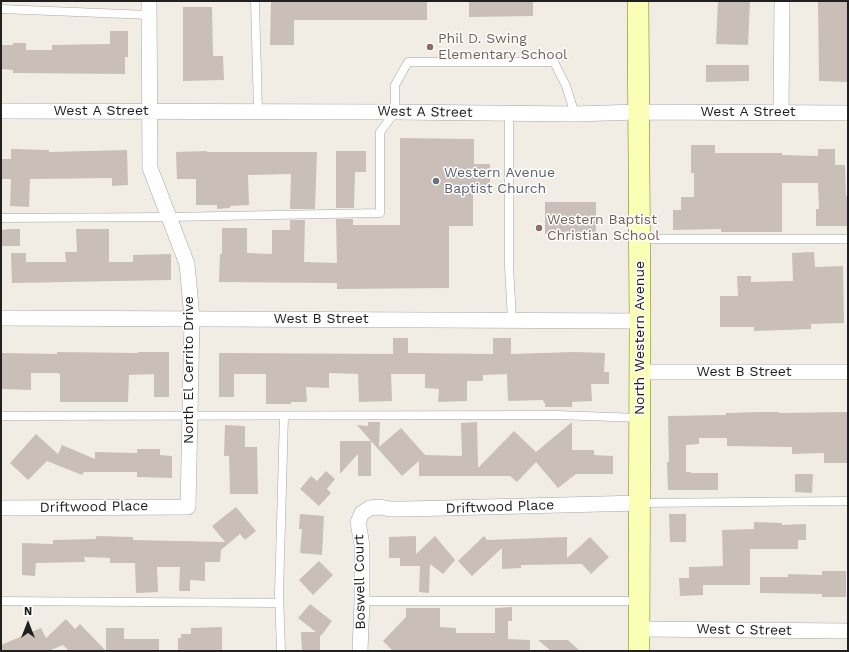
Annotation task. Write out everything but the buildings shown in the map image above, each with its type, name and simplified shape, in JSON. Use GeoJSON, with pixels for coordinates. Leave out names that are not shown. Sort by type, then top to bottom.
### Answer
{"type":"FeatureCollection","features":[{"type":"Feature","properties":{"kind":"main road","name":"North Western Avenue"},"geometry":{"type":"LineString","coordinates":[[638,1],[640,321],[639,651]]}},
{"type":"Feature","properties":{"kind":"street"},"geometry":{"type":"LineString","coordinates":[[781,112],[782,1]]}},
{"type":"Feature","properties":{"kind":"street","name":"North El Cerrito Drive"},"geometry":{"type":"LineString","coordinates":[[150,8],[150,168],[187,264],[192,318],[188,506]]}},
{"type":"Feature","properties":{"kind":"street","name":"West A Street"},"geometry":{"type":"LineString","coordinates":[[1,111],[258,111],[574,114],[638,112],[848,113]]}},
{"type":"Feature","properties":{"kind":"street","name":"West B Street"},"geometry":{"type":"LineString","coordinates":[[1,318],[640,321]]}},
{"type":"Feature","properties":{"kind":"street","name":"West B Street"},"geometry":{"type":"LineString","coordinates":[[640,372],[848,372]]}},
{"type":"Feature","properties":{"kind":"street","name":"Driftwood Place"},"geometry":{"type":"LineString","coordinates":[[362,513],[370,508],[380,507],[390,509],[406,509],[640,503]]}},
{"type":"Feature","properties":{"kind":"street","name":"Driftwood Place"},"geometry":{"type":"LineString","coordinates":[[1,508],[188,506]]}},
{"type":"Feature","properties":{"kind":"street","name":"Boswell Court"},"geometry":{"type":"LineString","coordinates":[[360,651],[362,545],[358,522],[362,513]]}},
{"type":"Feature","properties":{"kind":"street","name":"West C Street"},"geometry":{"type":"LineString","coordinates":[[639,629],[848,631]]}},
{"type":"Feature","properties":{"kind":"lane"},"geometry":{"type":"LineString","coordinates":[[255,1],[258,111]]}},
{"type":"Feature","properties":{"kind":"lane"},"geometry":{"type":"LineString","coordinates":[[1,10],[150,8]]}},
{"type":"Feature","properties":{"kind":"lane"},"geometry":{"type":"LineString","coordinates":[[1,218],[169,217],[380,213],[380,132],[395,112],[395,85],[408,62],[554,62],[566,86],[574,114]]}},
{"type":"Feature","properties":{"kind":"lane"},"geometry":{"type":"LineString","coordinates":[[509,113],[509,266],[512,320]]}},
{"type":"Feature","properties":{"kind":"lane"},"geometry":{"type":"LineString","coordinates":[[639,238],[848,239]]}},
{"type":"Feature","properties":{"kind":"lane"},"geometry":{"type":"LineString","coordinates":[[1,416],[557,415],[640,418]]}},
{"type":"Feature","properties":{"kind":"lane"},"geometry":{"type":"LineString","coordinates":[[281,651],[279,603],[284,416]]}},
{"type":"Feature","properties":{"kind":"lane"},"geometry":{"type":"LineString","coordinates":[[640,503],[848,501]]}},
{"type":"Feature","properties":{"kind":"lane"},"geometry":{"type":"LineString","coordinates":[[1,601],[279,603]]}},
{"type":"Feature","properties":{"kind":"lane"},"geometry":{"type":"LineString","coordinates":[[362,601],[639,601]]}},
{"type":"Feature","properties":{"kind":"place","name":"Phil D. Swing Elementary School"},"geometry":{"type":"Point","coordinates":[430,47]}},
{"type":"Feature","properties":{"kind":"place","name":"Western Avenue Baptist Church"},"geometry":{"type":"Point","coordinates":[436,181]}},
{"type":"Feature","properties":{"kind":"place","name":"Western Baptist Christian School"},"geometry":{"type":"Point","coordinates":[539,228]}}]}
